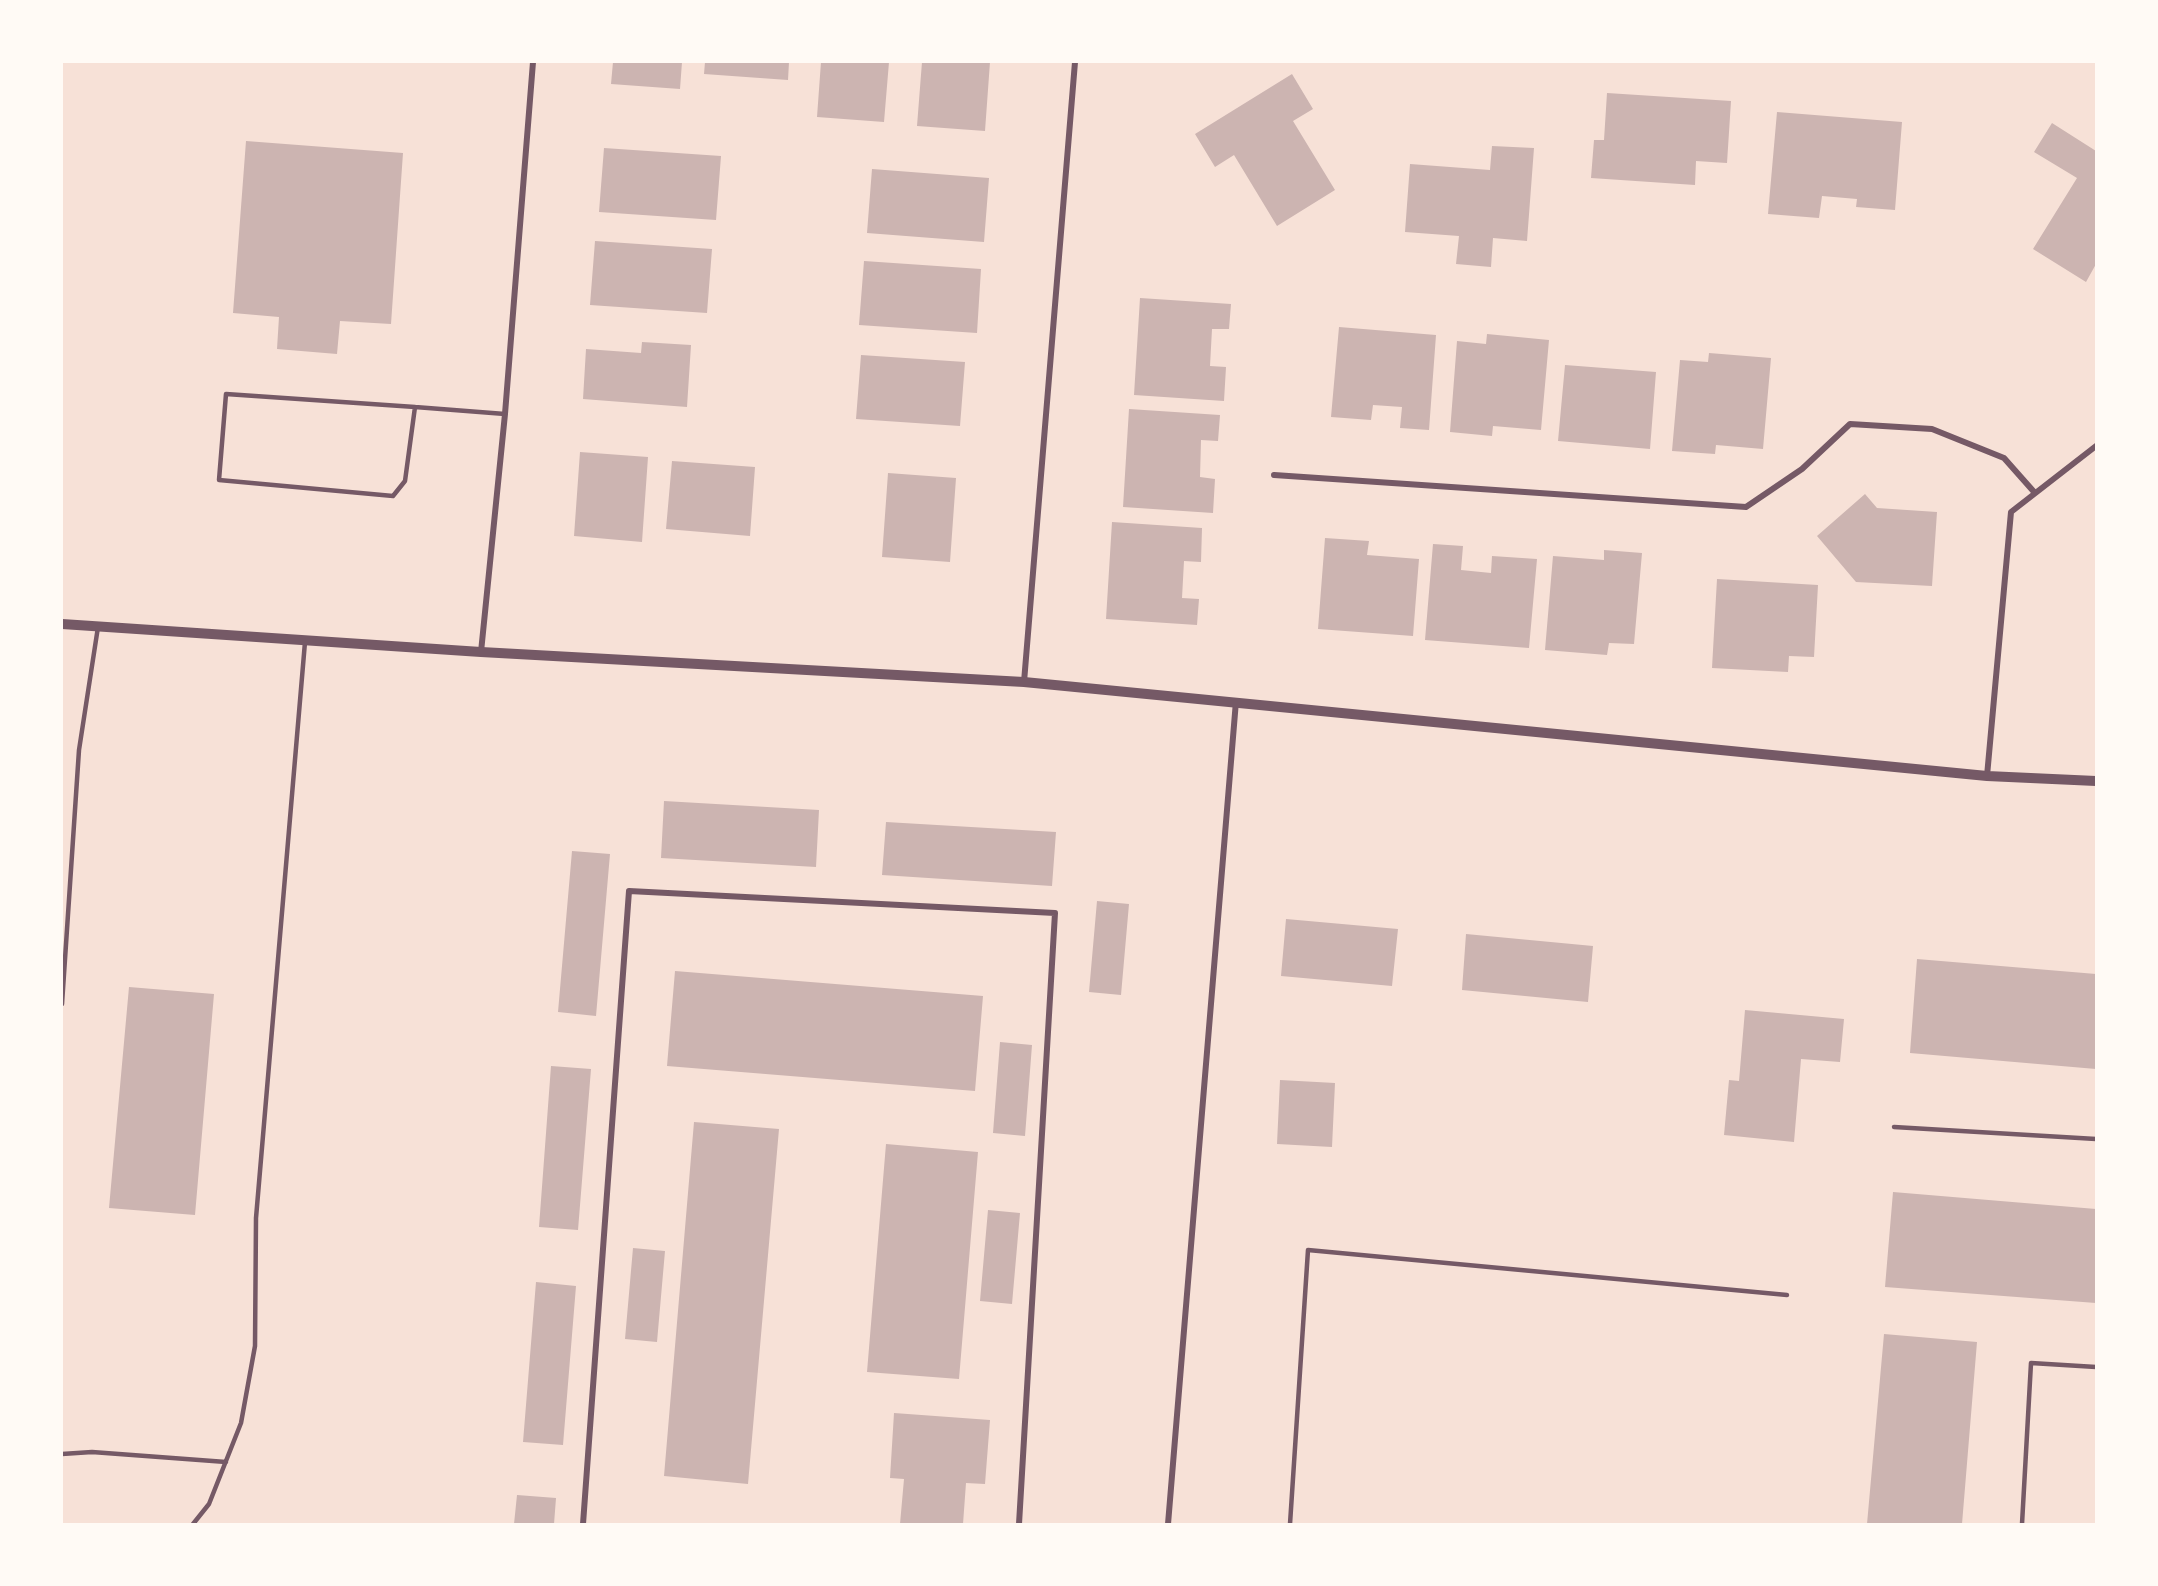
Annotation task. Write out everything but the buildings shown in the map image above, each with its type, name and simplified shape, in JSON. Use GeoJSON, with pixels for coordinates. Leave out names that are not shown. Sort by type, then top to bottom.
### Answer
{"type":"FeatureCollection","features":[{"type":"Feature","properties":{"kind":"street"},"geometry":{"type":"LineString","coordinates":[[481,652],[506,414],[533,62]]}},
{"type":"Feature","properties":{"kind":"street"},"geometry":{"type":"LineString","coordinates":[[1024,682],[1075,62]]}},
{"type":"Feature","properties":{"kind":"street"},"geometry":{"type":"LineString","coordinates":[[1274,475],[1746,507],[1802,469],[1850,424],[1932,429],[2004,458],[2035,493]]}},
{"type":"Feature","properties":{"kind":"street"},"geometry":{"type":"LineString","coordinates":[[1987,776],[2011,512],[2097,446]]}},
{"type":"Feature","properties":{"kind":"street"},"geometry":{"type":"LineString","coordinates":[[62,624],[481,652],[1024,682],[1987,776],[2097,781]]}},
{"type":"Feature","properties":{"kind":"street"},"geometry":{"type":"LineString","coordinates":[[1168,1524],[1236,701]]}},
{"type":"Feature","properties":{"kind":"street"},"geometry":{"type":"LineString","coordinates":[[583,1524],[629,891],[1055,913],[1019,1524]]}},
{"type":"Feature","properties":{"kind":"lane"},"geometry":{"type":"LineString","coordinates":[[415,407],[405,481],[393,496],[219,480],[226,394],[415,407],[506,414]]}},
{"type":"Feature","properties":{"kind":"lane"},"geometry":{"type":"LineString","coordinates":[[62,1004],[79,750],[98,627]]}},
{"type":"Feature","properties":{"kind":"lane"},"geometry":{"type":"LineString","coordinates":[[193,1524],[209,1504],[241,1423],[255,1346],[256,1218],[306,640]]}},
{"type":"Feature","properties":{"kind":"lane"},"geometry":{"type":"LineString","coordinates":[[1894,1127],[2097,1139]]}},
{"type":"Feature","properties":{"kind":"lane"},"geometry":{"type":"LineString","coordinates":[[1290,1524],[1308,1250],[1788,1295]]}},
{"type":"Feature","properties":{"kind":"lane"},"geometry":{"type":"LineString","coordinates":[[2022,1524],[2031,1363],[2097,1367]]}},
{"type":"Feature","properties":{"kind":"lane"},"geometry":{"type":"LineString","coordinates":[[62,1454],[92,1452],[226,1462]]}}]}
